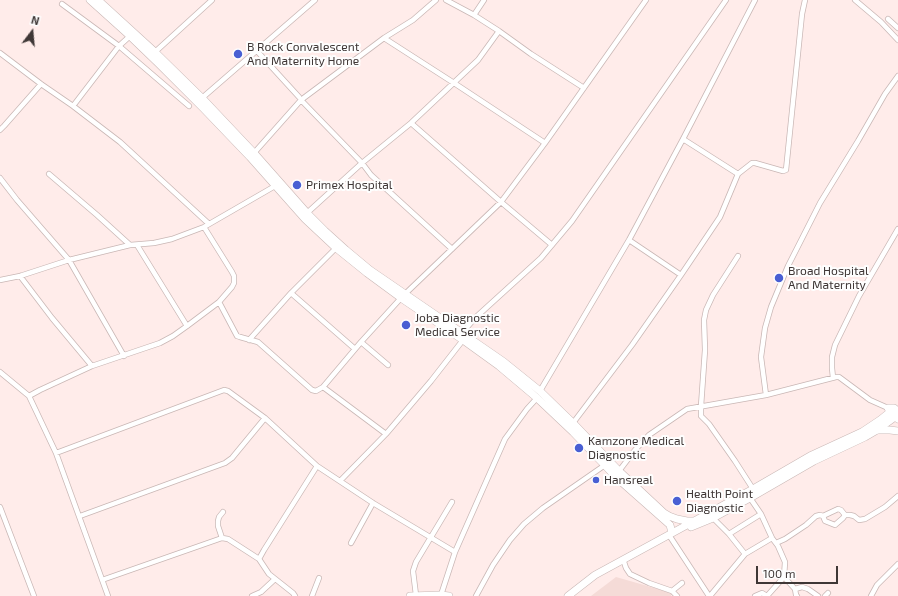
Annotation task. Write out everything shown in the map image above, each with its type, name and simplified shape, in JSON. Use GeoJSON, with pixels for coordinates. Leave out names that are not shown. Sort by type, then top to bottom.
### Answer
{"type":"FeatureCollection","features":[{"type":"Feature","properties":{"kind":"main road"},"geometry":{"type":"LineString","coordinates":[[90,0],[130,36],[207,112],[250,157],[305,219],[336,248],[403,296],[463,336],[539,395],[573,423],[619,472],[664,513],[677,519],[694,521]]}},
{"type":"Feature","properties":{"kind":"main road"},"geometry":{"type":"LineString","coordinates":[[98,0],[155,52],[202,98],[254,153],[307,213],[356,262]]}},
{"type":"Feature","properties":{"kind":"main road"},"geometry":{"type":"LineString","coordinates":[[539,395],[604,465],[670,525],[676,533]]}},
{"type":"Feature","properties":{"kind":"main road"},"geometry":{"type":"LineString","coordinates":[[568,596],[595,575],[676,533],[713,518],[814,461],[877,430],[895,412]]}},
{"type":"Feature","properties":{"kind":"main road"},"geometry":{"type":"LineString","coordinates":[[572,596],[596,577],[676,533],[694,521],[810,456],[862,432],[895,412]]}},
{"type":"Feature","properties":{"kind":"main road"},"geometry":{"type":"LineString","coordinates":[[877,430],[898,431]]}},
{"type":"Feature","properties":{"kind":"main road"},"geometry":{"type":"LineString","coordinates":[[676,533],[677,519]]}},
{"type":"Feature","properties":{"kind":"main road"},"geometry":{"type":"LineString","coordinates":[[413,596],[445,595]]}},
{"type":"Feature","properties":{"kind":"street"},"geometry":{"type":"LineString","coordinates":[[155,52],[212,0]]}},
{"type":"Feature","properties":{"kind":"street"},"geometry":{"type":"LineString","coordinates":[[202,98],[315,0]]}},
{"type":"Feature","properties":{"kind":"street"},"geometry":{"type":"LineString","coordinates":[[254,153],[300,98],[384,38],[413,20],[436,0]]}},
{"type":"Feature","properties":{"kind":"street"},"geometry":{"type":"LineString","coordinates":[[446,0],[474,15],[584,88]]}},
{"type":"Feature","properties":{"kind":"street"},"geometry":{"type":"LineString","coordinates":[[474,15],[484,0]]}},
{"type":"Feature","properties":{"kind":"street"},"geometry":{"type":"LineString","coordinates":[[219,302],[236,334],[240,337],[260,344],[312,390],[316,391],[324,387],[361,342],[403,296],[501,202],[545,143],[646,0]]}},
{"type":"Feature","properties":{"kind":"street"},"geometry":{"type":"LineString","coordinates":[[340,482],[386,434],[431,381],[474,318],[541,258],[577,214],[726,0]]}},
{"type":"Feature","properties":{"kind":"street"},"geometry":{"type":"LineString","coordinates":[[445,595],[455,552],[506,439],[527,408],[539,395],[629,240],[755,0]]}},
{"type":"Feature","properties":{"kind":"street"},"geometry":{"type":"LineString","coordinates":[[573,423],[632,346],[720,217],[738,174],[752,163],[783,171],[786,170],[802,14],[805,0]]}},
{"type":"Feature","properties":{"kind":"street"},"geometry":{"type":"LineString","coordinates":[[855,0],[881,22],[898,40]]}},
{"type":"Feature","properties":{"kind":"street"},"geometry":{"type":"LineString","coordinates":[[62,4],[119,46],[189,106]]}},
{"type":"Feature","properties":{"kind":"street"},"geometry":{"type":"LineString","coordinates":[[888,19],[897,24]]}},
{"type":"Feature","properties":{"kind":"street"},"geometry":{"type":"LineString","coordinates":[[307,213],[362,163],[411,124],[478,60],[499,31]]}},
{"type":"Feature","properties":{"kind":"street"},"geometry":{"type":"LineString","coordinates":[[74,106],[119,46],[130,36]]}},
{"type":"Feature","properties":{"kind":"street"},"geometry":{"type":"LineString","coordinates":[[384,38],[454,82],[545,143]]}},
{"type":"Feature","properties":{"kind":"street"},"geometry":{"type":"LineString","coordinates":[[257,51],[362,163],[372,176],[452,249]]}},
{"type":"Feature","properties":{"kind":"street"},"geometry":{"type":"LineString","coordinates":[[0,52],[120,142],[209,224]]}},
{"type":"Feature","properties":{"kind":"street"},"geometry":{"type":"LineString","coordinates":[[766,395],[761,357],[765,328],[771,307],[785,273],[820,203],[885,94],[898,76]]}},
{"type":"Feature","properties":{"kind":"street"},"geometry":{"type":"LineString","coordinates":[[0,130],[41,84]]}},
{"type":"Feature","properties":{"kind":"street"},"geometry":{"type":"LineString","coordinates":[[411,124],[552,245]]}},
{"type":"Feature","properties":{"kind":"street"},"geometry":{"type":"LineString","coordinates":[[683,139],[738,174]]}},
{"type":"Feature","properties":{"kind":"street"},"geometry":{"type":"LineString","coordinates":[[49,174],[98,215],[130,245]]}},
{"type":"Feature","properties":{"kind":"street"},"geometry":{"type":"LineString","coordinates":[[0,178],[69,260],[124,356]]}},
{"type":"Feature","properties":{"kind":"street"},"geometry":{"type":"LineString","coordinates":[[0,280],[20,276],[69,260],[130,245],[154,244],[172,239],[204,227],[275,186]]}},
{"type":"Feature","properties":{"kind":"street"},"geometry":{"type":"LineString","coordinates":[[29,396],[92,366],[160,343],[173,336],[219,302],[232,287],[234,283],[234,276],[204,227]]}},
{"type":"Feature","properties":{"kind":"street"},"geometry":{"type":"LineString","coordinates":[[833,378],[832,357],[836,345],[859,296],[898,230]]}},
{"type":"Feature","properties":{"kind":"street"},"geometry":{"type":"LineString","coordinates":[[629,240],[681,275]]}},
{"type":"Feature","properties":{"kind":"street"},"geometry":{"type":"LineString","coordinates":[[137,245],[187,326]]}},
{"type":"Feature","properties":{"kind":"street"},"geometry":{"type":"LineString","coordinates":[[249,340],[291,293],[336,248]]}},
{"type":"Feature","properties":{"kind":"street"},"geometry":{"type":"LineString","coordinates":[[738,256],[713,295],[706,310],[704,320],[705,350],[701,406],[702,416],[735,461],[753,489]]}},
{"type":"Feature","properties":{"kind":"street"},"geometry":{"type":"LineString","coordinates":[[20,276],[52,318],[92,366]]}},
{"type":"Feature","properties":{"kind":"street"},"geometry":{"type":"LineString","coordinates":[[291,293],[355,349]]}},
{"type":"Feature","properties":{"kind":"street"},"geometry":{"type":"LineString","coordinates":[[361,342],[388,365]]}},
{"type":"Feature","properties":{"kind":"street"},"geometry":{"type":"LineString","coordinates":[[0,372],[29,396],[56,453],[108,596]]}},
{"type":"Feature","properties":{"kind":"street"},"geometry":{"type":"LineString","coordinates":[[619,472],[635,450],[649,435],[687,409],[766,395],[839,377],[870,400],[895,412]]}},
{"type":"Feature","properties":{"kind":"street"},"geometry":{"type":"LineString","coordinates":[[324,387],[386,434]]}},
{"type":"Feature","properties":{"kind":"street"},"geometry":{"type":"LineString","coordinates":[[56,453],[224,390],[228,391],[264,418],[317,466],[373,504],[455,552]]}},
{"type":"Feature","properties":{"kind":"street"},"geometry":{"type":"LineString","coordinates":[[80,516],[225,463],[232,458],[264,418]]}},
{"type":"Feature","properties":{"kind":"street"},"geometry":{"type":"LineString","coordinates":[[476,596],[493,565],[510,540],[524,524],[543,508],[604,465]]}},
{"type":"Feature","properties":{"kind":"street"},"geometry":{"type":"LineString","coordinates":[[259,559],[317,466]]}},
{"type":"Feature","properties":{"kind":"street"},"geometry":{"type":"LineString","coordinates":[[776,543],[806,525],[816,516],[823,516],[838,509],[845,515],[854,516],[859,520],[865,519],[885,507],[898,496]]}},
{"type":"Feature","properties":{"kind":"street"},"geometry":{"type":"LineString","coordinates":[[750,498],[761,514],[785,562],[784,577],[767,596],[762,594],[755,596]]}},
{"type":"Feature","properties":{"kind":"street"},"geometry":{"type":"LineString","coordinates":[[413,596],[413,571],[416,562],[452,502]]}},
{"type":"Feature","properties":{"kind":"street"},"geometry":{"type":"LineString","coordinates":[[351,543],[373,504]]}},
{"type":"Feature","properties":{"kind":"street"},"geometry":{"type":"LineString","coordinates":[[0,507],[34,596]]}},
{"type":"Feature","properties":{"kind":"street"},"geometry":{"type":"LineString","coordinates":[[222,538],[218,521],[219,517],[224,512]]}},
{"type":"Feature","properties":{"kind":"street"},"geometry":{"type":"LineString","coordinates":[[729,534],[761,514]]}},
{"type":"Feature","properties":{"kind":"street"},"geometry":{"type":"LineString","coordinates":[[823,516],[825,521],[835,525],[845,515]]}},
{"type":"Feature","properties":{"kind":"street"},"geometry":{"type":"LineString","coordinates":[[713,518],[729,534],[745,554]]}},
{"type":"Feature","properties":{"kind":"street"},"geometry":{"type":"LineString","coordinates":[[676,533],[709,596],[745,554],[772,538]]}},
{"type":"Feature","properties":{"kind":"street"},"geometry":{"type":"LineString","coordinates":[[102,580],[222,538],[228,539],[259,559],[269,574],[295,596]]}},
{"type":"Feature","properties":{"kind":"street"},"geometry":{"type":"LineString","coordinates":[[624,562],[630,574],[649,583],[672,591],[677,596]]}},
{"type":"Feature","properties":{"kind":"street"},"geometry":{"type":"LineString","coordinates":[[871,596],[877,585],[898,564]]}},
{"type":"Feature","properties":{"kind":"street"},"geometry":{"type":"LineString","coordinates":[[784,577],[795,589],[797,596]]}},
{"type":"Feature","properties":{"kind":"street"},"geometry":{"type":"LineString","coordinates":[[312,596],[319,578]]}},
{"type":"Feature","properties":{"kind":"street"},"geometry":{"type":"LineString","coordinates":[[252,596],[261,592],[275,579]]}},
{"type":"Feature","properties":{"kind":"street"},"geometry":{"type":"LineString","coordinates":[[672,591],[682,583]]}},
{"type":"Feature","properties":{"kind":"street"},"geometry":{"type":"LineString","coordinates":[[795,589],[802,587],[818,596]]}},
{"type":"Feature","properties":{"kind":"shaded area"},"geometry":{"type":"Polygon","coordinates":[[[616,577],[672,593],[671,596],[591,596],[616,577]]]}},
{"type":"Feature","properties":{"kind":"place","name":"B Rock Convalescent And Maternity Home"},"geometry":{"type":"Point","coordinates":[238,54]}},
{"type":"Feature","properties":{"kind":"place","name":"Primex Hospital"},"geometry":{"type":"Point","coordinates":[297,185]}},
{"type":"Feature","properties":{"kind":"place","name":"Broad Hospital And Maternity"},"geometry":{"type":"Point","coordinates":[779,278]}},
{"type":"Feature","properties":{"kind":"place","name":"Joba Diagnostic Medical Service"},"geometry":{"type":"Point","coordinates":[406,325]}},
{"type":"Feature","properties":{"kind":"place","name":"Kamzone Medical Diagnostic"},"geometry":{"type":"Point","coordinates":[579,448]}},
{"type":"Feature","properties":{"kind":"place","name":"Hansreal"},"geometry":{"type":"Point","coordinates":[596,480]}},
{"type":"Feature","properties":{"kind":"place","name":"Health Point Diagnostic"},"geometry":{"type":"Point","coordinates":[677,501]}}]}
